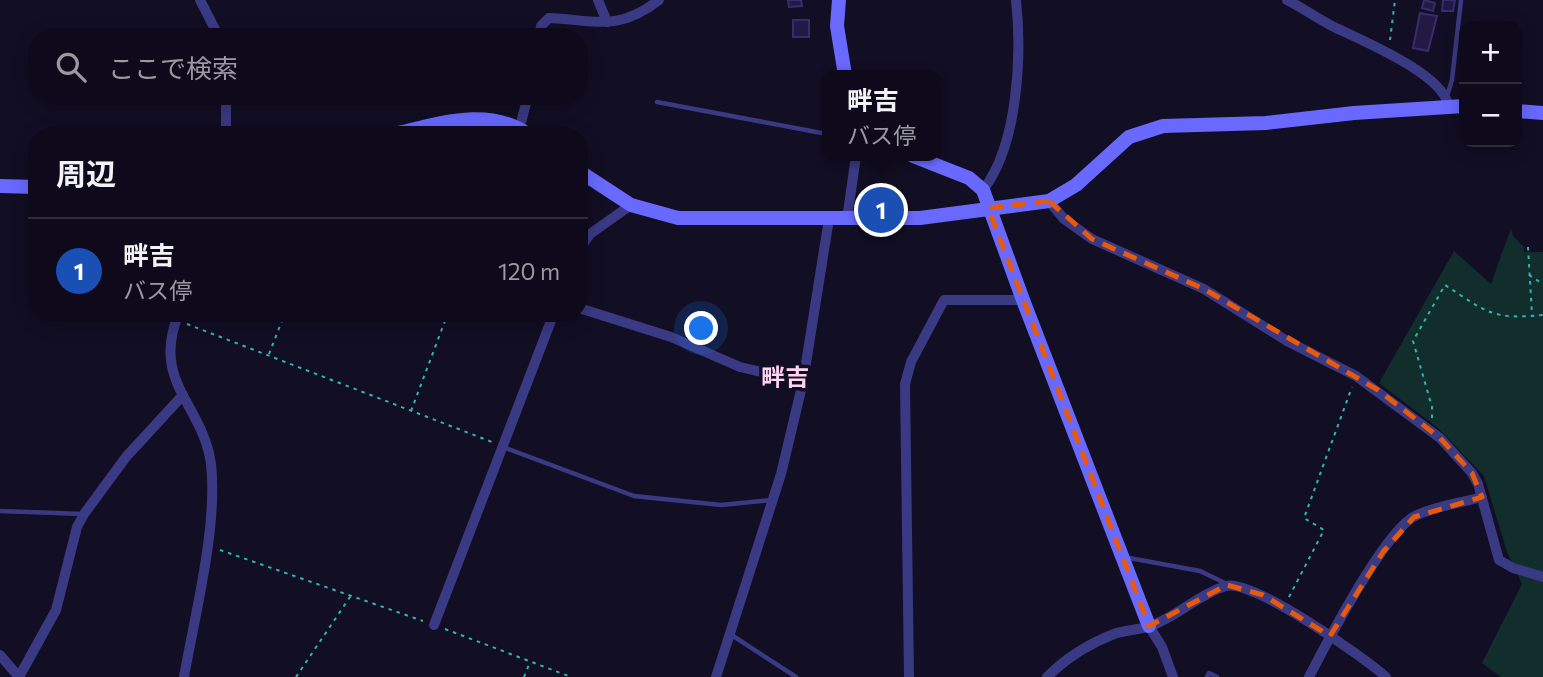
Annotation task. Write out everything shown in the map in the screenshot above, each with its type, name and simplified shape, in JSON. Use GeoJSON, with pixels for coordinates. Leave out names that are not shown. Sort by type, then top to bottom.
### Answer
{"type":"FeatureCollection","features":[{"type":"Feature","properties":{"kind":"street"},"geometry":{"type":"LineString","coordinates":[[200,0],[214,28]]}},
{"type":"Feature","properties":{"kind":"street"},"geometry":{"type":"LineString","coordinates":[[598,0],[607,22]]}},
{"type":"Feature","properties":{"kind":"street"},"geometry":{"type":"LineString","coordinates":[[541,28],[550,18],[580,23],[631,18],[659,0]]}},
{"type":"Feature","properties":{"kind":"street"},"geometry":{"type":"LineString","coordinates":[[839,0],[837,26],[844,70]]}},
{"type":"Feature","properties":{"kind":"street"},"geometry":{"type":"LineString","coordinates":[[983,190],[994,177],[1013,119],[1017,46],[1016,0]]}},
{"type":"Feature","properties":{"kind":"street"},"geometry":{"type":"LineString","coordinates":[[1287,0],[1335,27],[1389,52],[1448,101],[1459,104]]}},
{"type":"Feature","properties":{"kind":"street"},"geometry":{"type":"LineString","coordinates":[[588,177],[631,205],[661,215],[693,219],[920,218],[1049,201],[1076,185],[1129,137],[1163,126],[1266,123],[1448,101]]}},
{"type":"Feature","properties":{"kind":"street"},"geometry":{"type":"LineString","coordinates":[[226,105],[226,126]]}},
{"type":"Feature","properties":{"kind":"street"},"geometry":{"type":"LineString","coordinates":[[523,126],[527,105]]}},
{"type":"Feature","properties":{"kind":"street"},"geometry":{"type":"LineString","coordinates":[[1522,111],[1543,113]]}},
{"type":"Feature","properties":{"kind":"street"},"geometry":{"type":"LineString","coordinates":[[436,126],[476,118],[496,120],[508,126]]}},
{"type":"Feature","properties":{"kind":"street"},"geometry":{"type":"LineString","coordinates":[[847,219],[855,161]]}},
{"type":"Feature","properties":{"kind":"street"},"geometry":{"type":"LineString","coordinates":[[926,161],[969,178],[983,190],[1122,557],[1149,626],[1162,647],[1173,677]]}},
{"type":"Feature","properties":{"kind":"street"},"geometry":{"type":"LineString","coordinates":[[0,186],[28,187]]}},
{"type":"Feature","properties":{"kind":"street"},"geometry":{"type":"LineString","coordinates":[[1049,201],[1064,219],[1092,239],[1204,289],[1287,341],[1356,376],[1428,429],[1472,473],[1482,496],[1499,560],[1513,568],[1543,578]]}},
{"type":"Feature","properties":{"kind":"street"},"geometry":{"type":"LineString","coordinates":[[588,237],[631,205]]}},
{"type":"Feature","properties":{"kind":"street"},"geometry":{"type":"LineString","coordinates":[[716,677],[774,500],[803,382],[829,219]]}},
{"type":"Feature","properties":{"kind":"street"},"geometry":{"type":"LineString","coordinates":[[909,677],[905,384],[911,362],[944,300],[1023,300]]}},
{"type":"Feature","properties":{"kind":"street"},"geometry":{"type":"LineString","coordinates":[[588,310],[671,337],[740,367],[803,382]]}},
{"type":"Feature","properties":{"kind":"street"},"geometry":{"type":"LineString","coordinates":[[175,322],[169,335],[170,365],[211,462],[206,546],[184,677]]}},
{"type":"Feature","properties":{"kind":"street"},"geometry":{"type":"LineString","coordinates":[[433,625],[550,322]]}},
{"type":"Feature","properties":{"kind":"street"},"geometry":{"type":"LineString","coordinates":[[0,655],[19,677],[56,610],[77,527],[84,514],[126,457],[183,395]]}},
{"type":"Feature","properties":{"kind":"street"},"geometry":{"type":"LineString","coordinates":[[1309,677],[1330,636],[1383,552],[1414,517],[1482,496]]}},
{"type":"Feature","properties":{"kind":"street"},"geometry":{"type":"LineString","coordinates":[[1047,677],[1061,663],[1086,647],[1115,634],[1149,626],[1227,585],[1245,587],[1283,607],[1330,636],[1386,677]]}},
{"type":"Feature","properties":{"kind":"lane"},"geometry":{"type":"LineString","coordinates":[[1448,101],[1461,0]]}},
{"type":"Feature","properties":{"kind":"lane"},"geometry":{"type":"LineString","coordinates":[[657,102],[822,133]]}},
{"type":"Feature","properties":{"kind":"lane"},"geometry":{"type":"LineString","coordinates":[[502,446],[634,496],[721,505],[774,500]]}},
{"type":"Feature","properties":{"kind":"lane"},"geometry":{"type":"LineString","coordinates":[[0,510],[84,514]]}},
{"type":"Feature","properties":{"kind":"lane"},"geometry":{"type":"LineString","coordinates":[[1122,557],[1200,571],[1227,585]]}},
{"type":"Feature","properties":{"kind":"lane"},"geometry":{"type":"LineString","coordinates":[[729,633],[796,677]]}},
{"type":"Feature","properties":{"kind":"lane"},"geometry":{"type":"LineString","coordinates":[[1207,677],[1209,673],[1217,677]]}},
{"type":"Feature","properties":{"kind":"path"},"geometry":{"type":"LineString","coordinates":[[1389,52],[1395,0]]}},
{"type":"Feature","properties":{"kind":"path"},"geometry":{"type":"LineString","coordinates":[[1528,247],[1532,317]]}},
{"type":"Feature","properties":{"kind":"path"},"geometry":{"type":"LineString","coordinates":[[1528,275],[1543,284]]}},
{"type":"Feature","properties":{"kind":"path"},"geometry":{"type":"LineString","coordinates":[[1428,429],[1432,407],[1413,341],[1445,285],[1496,315],[1509,319],[1543,316]]}},
{"type":"Feature","properties":{"kind":"path"},"geometry":{"type":"LineString","coordinates":[[192,322],[268,355],[502,446]]}},
{"type":"Feature","properties":{"kind":"path"},"geometry":{"type":"LineString","coordinates":[[268,355],[281,322]]}},
{"type":"Feature","properties":{"kind":"path"},"geometry":{"type":"LineString","coordinates":[[411,411],[445,322]]}},
{"type":"Feature","properties":{"kind":"path"},"geometry":{"type":"LineString","coordinates":[[1283,607],[1324,530],[1304,518],[1356,376]]}},
{"type":"Feature","properties":{"kind":"path"},"geometry":{"type":"LineString","coordinates":[[206,546],[352,594],[571,677]]}},
{"type":"Feature","properties":{"kind":"path"},"geometry":{"type":"LineString","coordinates":[[296,677],[352,594]]}},
{"type":"Feature","properties":{"kind":"path"},"geometry":{"type":"LineString","coordinates":[[524,677],[530,661]]}},
{"type":"Feature","properties":{"kind":"highlighted area"},"geometry":{"type":"Polygon","coordinates":[[[1049,201],[1092,239],[1204,289],[1378,390],[1440,438],[1472,473],[1482,497],[1414,517],[1383,552],[1330,636],[1263,595],[1227,585],[1149,626],[988,208],[1049,201]]]}},
{"type":"Feature","properties":{"kind":"green space"},"geometry":{"type":"Polygon","coordinates":[[[1511,228],[1513,236],[1524,247],[1524,252],[1543,252],[1543,677],[1501,677],[1482,663],[1522,584],[1507,552],[1484,476],[1438,428],[1379,383],[1454,251],[1491,284],[1511,228]]]}},
{"type":"Feature","properties":{"kind":"building"},"geometry":{"type":"Polygon","coordinates":[[[788,0],[801,0],[802,6],[789,7],[788,0]]]}},
{"type":"Feature","properties":{"kind":"building"},"geometry":{"type":"Polygon","coordinates":[[[1424,0],[1435,3],[1433,11],[1422,8],[1424,0]]]}},
{"type":"Feature","properties":{"kind":"building"},"geometry":{"type":"Polygon","coordinates":[[[1443,0],[1455,0],[1453,11],[1442,11],[1443,0]]]}},
{"type":"Feature","properties":{"kind":"building"},"geometry":{"type":"Polygon","coordinates":[[[1420,13],[1437,16],[1428,51],[1413,48],[1420,13]]]}},
{"type":"Feature","properties":{"kind":"building"},"geometry":{"type":"Polygon","coordinates":[[[793,20],[809,20],[809,37],[793,37],[793,20]]]}},
{"type":"Feature","properties":{"kind":"place","name":"畔吉"},"geometry":{"type":"Point","coordinates":[881,210]}},
{"type":"Feature","properties":{"kind":"district","name":"畔吉"},"geometry":{"type":"Point","coordinates":[785,378]}}]}
